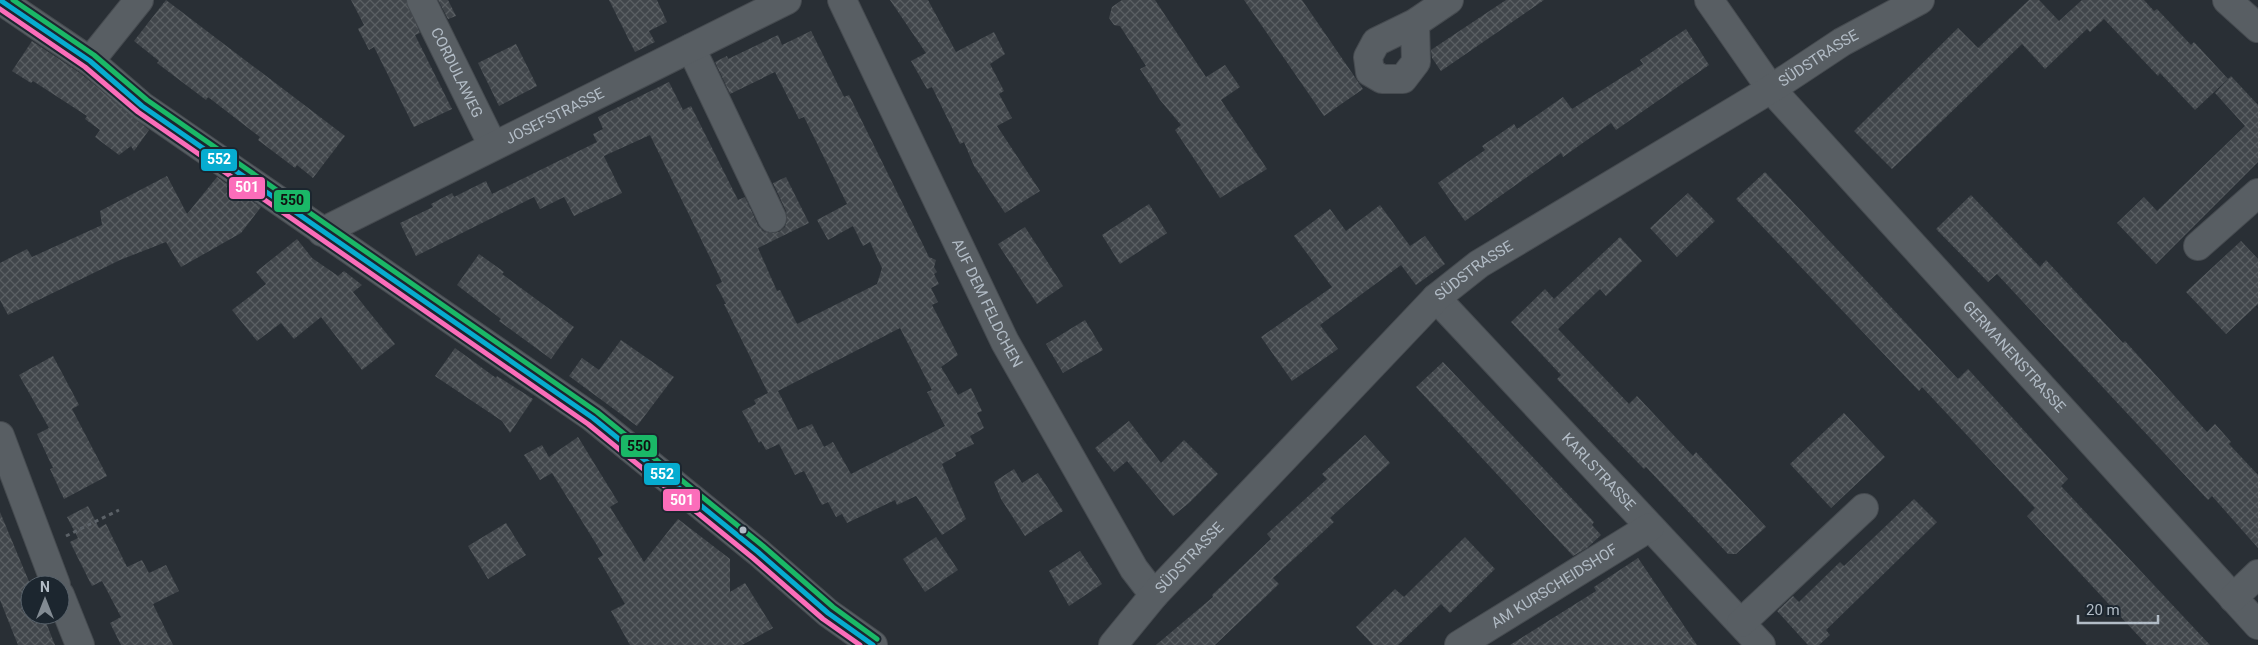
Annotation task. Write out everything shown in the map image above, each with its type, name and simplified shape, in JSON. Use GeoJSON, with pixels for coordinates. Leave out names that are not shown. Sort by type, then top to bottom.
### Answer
{"type":"FeatureCollection","features":[{"type":"Feature","properties":{"kind":"street"},"geometry":{"type":"LineString","coordinates":[[0,0],[90,60],[142,106],[593,418],[758,552],[828,613],[873,645]]}},
{"type":"Feature","properties":{"kind":"street"},"geometry":{"type":"LineString","coordinates":[[90,60],[139,0]]}},
{"type":"Feature","properties":{"kind":"street","name":"CORDULAWEG"},"geometry":{"type":"LineString","coordinates":[[421,0],[493,146]]}},
{"type":"Feature","properties":{"kind":"street","name":"JOSEFSTRASSE"},"geometry":{"type":"LineString","coordinates":[[322,232],[787,0]]}},
{"type":"Feature","properties":{"kind":"street","name":"AUF DEM FELDCHEN"},"geometry":{"type":"LineString","coordinates":[[842,0],[1005,342],[1134,569],[1154,596]]}},
{"type":"Feature","properties":{"kind":"street"},"geometry":{"type":"LineString","coordinates":[[1415,23],[1449,0]]}},
{"type":"Feature","properties":{"kind":"street","name":"GERMANENSTRASSE"},"geometry":{"type":"LineString","coordinates":[[1709,0],[1771,89],[2258,625]]}},
{"type":"Feature","properties":{"kind":"street","name":"SÜDSTRASSE"},"geometry":{"type":"LineString","coordinates":[[1113,645],[1154,596],[1436,298],[1479,264],[1771,89],[1842,42],[1920,0]]}},
{"type":"Feature","properties":{"kind":"street"},"geometry":{"type":"LineString","coordinates":[[2227,0],[2258,28]]}},
{"type":"Feature","properties":{"kind":"street"},"geometry":{"type":"LineString","coordinates":[[691,48],[772,218]]}},
{"type":"Feature","properties":{"kind":"street"},"geometry":{"type":"LineString","coordinates":[[2198,246],[2258,193]]}},
{"type":"Feature","properties":{"kind":"street","name":"KARLSTRASSE"},"geometry":{"type":"LineString","coordinates":[[1436,298],[1761,645]]}},
{"type":"Feature","properties":{"kind":"street"},"geometry":{"type":"LineString","coordinates":[[0,436],[52,575]]}},
{"type":"Feature","properties":{"kind":"street"},"geometry":{"type":"LineString","coordinates":[[1740,624],[1864,508]]}},
{"type":"Feature","properties":{"kind":"street","name":"AM KURSCHEIDSHOF"},"geometry":{"type":"LineString","coordinates":[[1459,645],[1650,528]]}},
{"type":"Feature","properties":{"kind":"street"},"geometry":{"type":"LineString","coordinates":[[2233,598],[2258,574]]}},
{"type":"Feature","properties":{"kind":"street"},"geometry":{"type":"LineString","coordinates":[[70,620],[80,645]]}},
{"type":"Feature","properties":{"kind":"path"},"geometry":{"type":"LineString","coordinates":[[41,548],[119,510]]}},
{"type":"Feature","properties":{"kind":"building"},"geometry":{"type":"Polygon","coordinates":[[[166,0],[345,136],[313,178],[297,165],[295,168],[258,140],[260,137],[208,97],[206,100],[157,63],[159,61],[134,41],[166,0]]]}},
{"type":"Feature","properties":{"kind":"building"},"geometry":{"type":"Polygon","coordinates":[[[351,0],[406,0],[420,33],[415,35],[452,109],[414,127],[374,47],[369,50],[358,29],[364,25],[351,0]]]}},
{"type":"Feature","properties":{"kind":"building"},"geometry":{"type":"Polygon","coordinates":[[[438,0],[448,0],[456,16],[448,19],[438,0]]]}},
{"type":"Feature","properties":{"kind":"building"},"geometry":{"type":"Polygon","coordinates":[[[609,0],[657,0],[667,22],[649,31],[655,42],[635,52],[609,0]]]}},
{"type":"Feature","properties":{"kind":"building"},"geometry":{"type":"Polygon","coordinates":[[[890,0],[928,0],[956,52],[994,32],[1005,54],[990,64],[1004,91],[999,94],[1012,118],[997,126],[1040,191],[1005,213],[974,166],[964,142],[960,144],[932,87],[927,89],[911,61],[926,53],[890,0]]]}},
{"type":"Feature","properties":{"kind":"building"},"geometry":{"type":"Polygon","coordinates":[[[1122,0],[1155,0],[1206,77],[1225,65],[1240,87],[1221,100],[1267,169],[1220,198],[1175,130],[1181,125],[1160,100],[1140,69],[1146,66],[1120,26],[1114,25],[1109,18],[1112,7],[1122,0]]]}},
{"type":"Feature","properties":{"kind":"building"},"geometry":{"type":"Polygon","coordinates":[[[1244,0],[1302,0],[1363,89],[1324,116],[1244,0]]]}},
{"type":"Feature","properties":{"kind":"building"},"geometry":{"type":"Polygon","coordinates":[[[1506,0],[1544,0],[1441,71],[1432,58],[1431,50],[1506,0]]]}},
{"type":"Feature","properties":{"kind":"building"},"geometry":{"type":"Polygon","coordinates":[[[2029,0],[2039,0],[2059,21],[2082,0],[2144,0],[2154,11],[2157,9],[2191,45],[2194,42],[2228,79],[2195,110],[2160,73],[2158,76],[2104,19],[2090,32],[2087,29],[2045,69],[2022,44],[1892,169],[1854,131],[1958,28],[1978,48],[2029,0]]]}},
{"type":"Feature","properties":{"kind":"building"},"geometry":{"type":"Polygon","coordinates":[[[1686,29],[1709,65],[1616,130],[1611,123],[1563,157],[1561,153],[1465,221],[1438,183],[1485,150],[1482,146],[1514,124],[1517,129],[1563,97],[1572,109],[1643,64],[1640,60],[1686,29]]]}},
{"type":"Feature","properties":{"kind":"building"},"geometry":{"type":"Polygon","coordinates":[[[811,31],[844,97],[849,95],[929,257],[936,260],[934,267],[937,272],[934,274],[939,284],[931,288],[938,302],[932,305],[958,355],[941,367],[958,395],[971,388],[982,411],[977,413],[984,428],[970,436],[974,444],[955,453],[956,456],[942,464],[966,519],[942,535],[916,496],[897,505],[895,500],[847,523],[842,514],[836,517],[828,502],[822,505],[804,471],[795,475],[779,444],[766,450],[761,441],[759,443],[742,411],[756,404],[754,400],[768,393],[716,285],[722,282],[650,135],[604,156],[593,134],[603,129],[598,117],[669,82],[683,110],[691,106],[738,200],[745,197],[758,225],[763,231],[770,233],[779,232],[785,227],[787,220],[786,211],[773,183],[786,177],[809,223],[758,248],[777,291],[780,290],[797,324],[877,284],[882,268],[870,242],[863,246],[853,226],[828,240],[817,220],[847,204],[804,117],[799,119],[775,72],[730,94],[715,62],[727,56],[728,59],[778,35],[782,45],[811,31]],[[900,328],[778,391],[798,430],[812,424],[824,447],[833,442],[851,474],[945,426],[927,392],[932,390],[900,328]]]}},
{"type":"Feature","properties":{"kind":"building"},"geometry":{"type":"Polygon","coordinates":[[[32,41],[80,73],[149,130],[134,151],[131,146],[119,155],[95,137],[100,130],[85,119],[87,116],[33,81],[31,83],[12,71],[32,41]]]}},
{"type":"Feature","properties":{"kind":"building"},"geometry":{"type":"Polygon","coordinates":[[[516,44],[537,86],[499,106],[478,63],[516,44]]]}},
{"type":"Feature","properties":{"kind":"building"},"geometry":{"type":"Polygon","coordinates":[[[2231,76],[2258,105],[2258,162],[2156,264],[2117,223],[2144,197],[2157,211],[2245,126],[2215,93],[2231,76]]]}},
{"type":"Feature","properties":{"kind":"building"},"geometry":{"type":"Polygon","coordinates":[[[597,142],[622,193],[574,216],[564,197],[540,209],[534,197],[416,256],[400,223],[433,207],[431,204],[452,193],[454,197],[486,181],[492,194],[597,142]]]}},
{"type":"Feature","properties":{"kind":"building"},"geometry":{"type":"Polygon","coordinates":[[[1765,172],[1958,379],[1968,369],[2068,479],[2061,486],[2210,645],[2147,645],[2027,516],[2035,508],[1922,387],[1919,391],[1736,199],[1765,172]]]}},
{"type":"Feature","properties":{"kind":"building"},"geometry":{"type":"Polygon","coordinates":[[[167,176],[187,214],[217,177],[261,207],[241,233],[181,267],[166,242],[120,260],[8,315],[0,300],[0,263],[27,249],[32,257],[102,225],[100,211],[167,176]]]}},
{"type":"Feature","properties":{"kind":"building"},"geometry":{"type":"Polygon","coordinates":[[[1688,193],[1715,221],[1677,257],[1650,228],[1688,193]]]}},
{"type":"Feature","properties":{"kind":"building"},"geometry":{"type":"Polygon","coordinates":[[[1971,195],[2040,267],[2046,260],[2123,343],[2125,341],[2207,432],[2215,424],[2231,442],[2229,444],[2258,475],[2258,548],[2212,496],[2208,500],[1997,274],[1988,282],[1936,229],[1971,195]]]}},
{"type":"Feature","properties":{"kind":"building"},"geometry":{"type":"Polygon","coordinates":[[[1149,204],[1167,233],[1120,264],[1102,235],[1149,204]]]}},
{"type":"Feature","properties":{"kind":"building"},"geometry":{"type":"Polygon","coordinates":[[[1380,205],[1410,246],[1425,236],[1445,264],[1416,285],[1401,265],[1320,325],[1338,349],[1292,381],[1261,337],[1332,287],[1294,236],[1330,209],[1346,231],[1380,205]]]}},
{"type":"Feature","properties":{"kind":"building"},"geometry":{"type":"Polygon","coordinates":[[[1025,227],[1063,286],[1037,304],[998,244],[1025,227]]]}},
{"type":"Feature","properties":{"kind":"building"},"geometry":{"type":"Polygon","coordinates":[[[1620,237],[1642,261],[1606,296],[1600,289],[1558,329],[1629,404],[1637,396],[1693,456],[1696,452],[1766,527],[1736,554],[1728,554],[1646,467],[1644,469],[1557,379],[1561,375],[1511,322],[1545,289],[1554,299],[1620,237]]]}},
{"type":"Feature","properties":{"kind":"building"},"geometry":{"type":"Polygon","coordinates":[[[297,239],[312,258],[338,276],[344,271],[362,285],[353,292],[395,344],[362,370],[321,317],[294,339],[281,323],[257,341],[232,310],[266,284],[256,272],[297,239]]]}},
{"type":"Feature","properties":{"kind":"building"},"geometry":{"type":"Polygon","coordinates":[[[2241,241],[2258,259],[2258,304],[2226,334],[2186,292],[2241,241]]]}},
{"type":"Feature","properties":{"kind":"building"},"geometry":{"type":"Polygon","coordinates":[[[479,254],[504,272],[502,274],[574,327],[551,359],[499,321],[501,319],[457,285],[479,254]]]}},
{"type":"Feature","properties":{"kind":"building"},"geometry":{"type":"Polygon","coordinates":[[[1085,320],[1103,350],[1063,373],[1046,344],[1085,320]]]}},
{"type":"Feature","properties":{"kind":"building"},"geometry":{"type":"Polygon","coordinates":[[[621,340],[674,377],[637,426],[569,376],[582,358],[599,370],[621,340]]]}},
{"type":"Feature","properties":{"kind":"building"},"geometry":{"type":"Polygon","coordinates":[[[455,348],[496,378],[497,376],[533,399],[510,433],[502,421],[435,376],[455,348]]]}},
{"type":"Feature","properties":{"kind":"building"},"geometry":{"type":"Polygon","coordinates":[[[53,356],[79,405],[72,409],[107,476],[64,499],[50,469],[53,468],[37,434],[49,428],[19,375],[53,356]]]}},
{"type":"Feature","properties":{"kind":"building"},"geometry":{"type":"Polygon","coordinates":[[[1443,362],[1594,522],[1592,525],[1601,535],[1587,548],[1573,556],[1416,387],[1443,362]]]}},
{"type":"Feature","properties":{"kind":"building"},"geometry":{"type":"Polygon","coordinates":[[[1844,413],[1885,457],[1831,508],[1790,464],[1844,413]]]}},
{"type":"Feature","properties":{"kind":"building"},"geometry":{"type":"Polygon","coordinates":[[[1129,421],[1161,463],[1184,440],[1218,474],[1173,516],[1127,461],[1114,472],[1095,448],[1129,421]]]}},
{"type":"Feature","properties":{"kind":"building"},"geometry":{"type":"Polygon","coordinates":[[[1365,435],[1390,463],[1330,518],[1334,522],[1273,578],[1279,584],[1215,645],[1156,645],[1213,597],[1212,595],[1271,539],[1267,534],[1327,479],[1322,474],[1365,435]]]}},
{"type":"Feature","properties":{"kind":"building"},"geometry":{"type":"Polygon","coordinates":[[[578,437],[618,502],[610,507],[644,562],[678,519],[730,559],[730,592],[745,583],[773,628],[742,645],[630,645],[611,611],[625,604],[598,558],[603,555],[552,473],[540,480],[524,455],[542,445],[549,457],[578,437]]]}},
{"type":"Feature","properties":{"kind":"building"},"geometry":{"type":"Polygon","coordinates":[[[1014,469],[1022,483],[1038,473],[1063,511],[1025,536],[1001,499],[994,482],[1014,469]]]}},
{"type":"Feature","properties":{"kind":"building"},"geometry":{"type":"Polygon","coordinates":[[[1914,499],[1937,522],[1826,630],[1830,635],[1819,645],[1808,645],[1777,611],[1793,596],[1799,602],[1840,562],[1844,566],[1914,499]]]}},
{"type":"Feature","properties":{"kind":"building"},"geometry":{"type":"Polygon","coordinates":[[[88,506],[99,528],[106,524],[127,567],[142,560],[149,573],[166,565],[179,591],[153,604],[173,645],[121,645],[110,623],[121,617],[102,581],[92,586],[70,542],[78,538],[67,517],[88,506]]]}},
{"type":"Feature","properties":{"kind":"building"},"geometry":{"type":"Polygon","coordinates":[[[0,512],[26,575],[20,575],[20,625],[47,625],[55,645],[18,645],[0,600],[0,512]]]}},
{"type":"Feature","properties":{"kind":"building"},"geometry":{"type":"Polygon","coordinates":[[[506,523],[526,555],[488,579],[468,546],[506,523]]]}},
{"type":"Feature","properties":{"kind":"building"},"geometry":{"type":"Polygon","coordinates":[[[936,537],[958,570],[925,592],[903,559],[936,537]]]}},
{"type":"Feature","properties":{"kind":"building"},"geometry":{"type":"Polygon","coordinates":[[[1465,537],[1495,569],[1450,613],[1441,604],[1398,645],[1373,645],[1356,627],[1395,589],[1404,597],[1465,537]]]}},
{"type":"Feature","properties":{"kind":"building"},"geometry":{"type":"Polygon","coordinates":[[[1080,551],[1102,584],[1069,606],[1049,571],[1080,551]]]}},
{"type":"Feature","properties":{"kind":"building"},"geometry":{"type":"Polygon","coordinates":[[[1638,558],[1697,645],[1510,645],[1596,591],[1594,587],[1638,558]]]}},
{"type":"Feature","properties":{"kind":"transit line","name":"552"},"geometry":{"type":"LineString","coordinates":[[0,0],[90,61],[142,106],[593,418],[758,552],[828,613],[873,645]]}},
{"type":"Feature","properties":{"kind":"transit line","name":"550"},"geometry":{"type":"LineString","coordinates":[[13,0],[94,55],[147,100],[597,412],[763,546],[833,607],[877,639]]}},
{"type":"Feature","properties":{"kind":"transit line","name":"501"},"geometry":{"type":"LineString","coordinates":[[0,9],[85,67],[138,112],[588,424],[753,558],[823,619],[860,645]]}}]}
